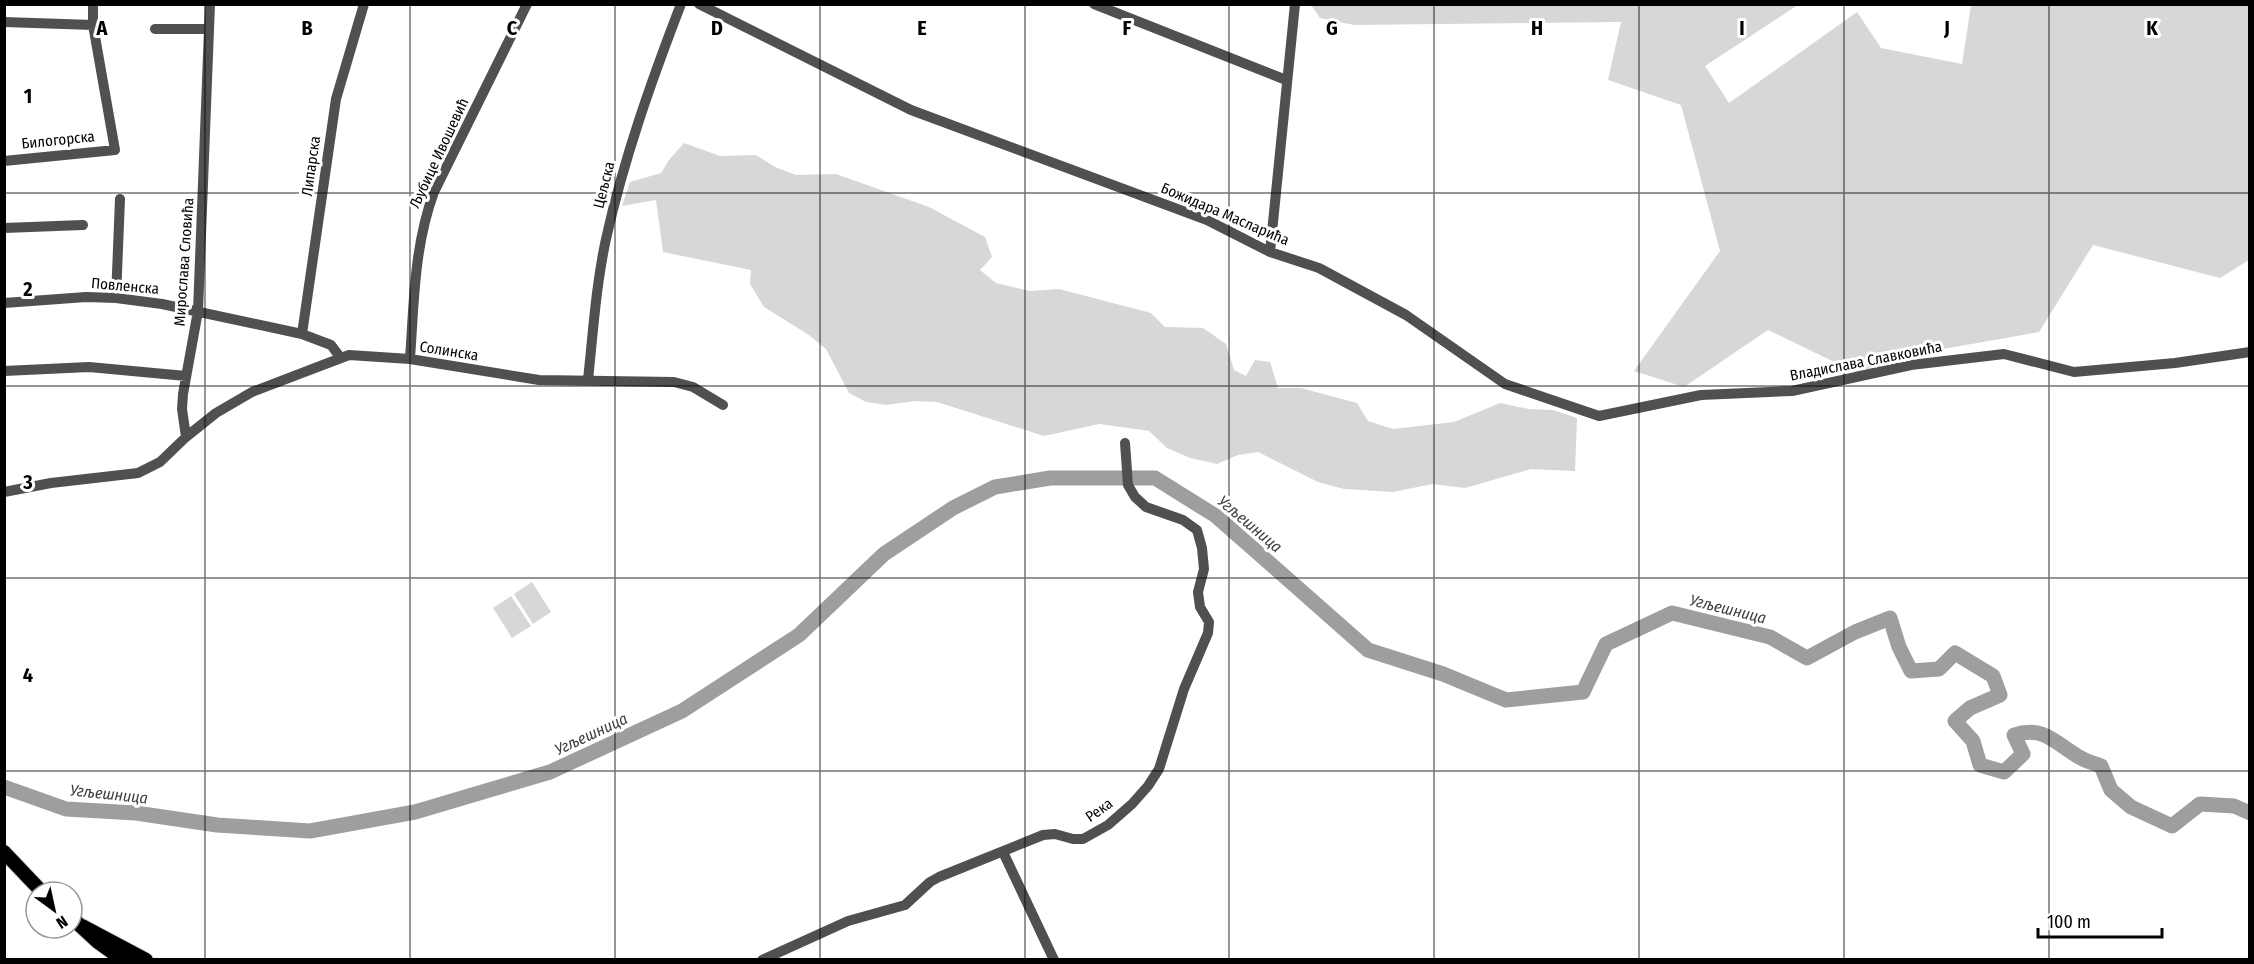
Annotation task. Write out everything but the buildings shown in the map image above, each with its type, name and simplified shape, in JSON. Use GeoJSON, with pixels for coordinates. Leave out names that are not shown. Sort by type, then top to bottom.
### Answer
{"type":"FeatureCollection","features":[{"type":"Feature","properties":{"kind":"main road"},"geometry":{"type":"LineString","coordinates":[[4,852],[31,880]]}},
{"type":"Feature","properties":{"kind":"main road"},"geometry":{"type":"LineString","coordinates":[[84,926],[146,960]]}},
{"type":"Feature","properties":{"kind":"main road"},"geometry":{"type":"LineString","coordinates":[[84,929],[123,960]]}},
{"type":"Feature","properties":{"kind":"street"},"geometry":{"type":"LineString","coordinates":[[4,22],[93,26],[93,4]]}},
{"type":"Feature","properties":{"kind":"street","name":"Мирослава Словића"},"geometry":{"type":"LineString","coordinates":[[186,376],[198,311],[210,4]]}},
{"type":"Feature","properties":{"kind":"street","name":"Липарска"},"geometry":{"type":"LineString","coordinates":[[302,334],[336,99],[364,4]]}},
{"type":"Feature","properties":{"kind":"street","name":"Цељска"},"geometry":{"type":"LineString","coordinates":[[588,380],[597,293],[606,240],[624,164],[644,101],[681,4]]}},
{"type":"Feature","properties":{"kind":"street","name":"Божидара Масларића"},"geometry":{"type":"LineString","coordinates":[[699,4],[911,110],[1207,220],[1270,252],[1319,268],[1406,315],[1505,384],[1599,416],[1701,395]]}},
{"type":"Feature","properties":{"kind":"street"},"geometry":{"type":"LineString","coordinates":[[1094,4],[1286,80]]}},
{"type":"Feature","properties":{"kind":"street"},"geometry":{"type":"LineString","coordinates":[[1270,252],[1295,4]]}},
{"type":"Feature","properties":{"kind":"street","name":"Љубице Ивошевић"},"geometry":{"type":"LineString","coordinates":[[410,359],[417,262],[427,211],[522,6]]}},
{"type":"Feature","properties":{"kind":"street","name":"Билогорска"},"geometry":{"type":"LineString","coordinates":[[4,161],[115,150],[93,26]]}},
{"type":"Feature","properties":{"kind":"street"},"geometry":{"type":"LineString","coordinates":[[155,29],[209,29]]}},
{"type":"Feature","properties":{"kind":"street"},"geometry":{"type":"LineString","coordinates":[[116,298],[120,199]]}},
{"type":"Feature","properties":{"kind":"street"},"geometry":{"type":"LineString","coordinates":[[4,228],[83,225]]}},
{"type":"Feature","properties":{"kind":"street","name":"Повленска"},"geometry":{"type":"LineString","coordinates":[[4,303],[39,299],[116,298],[198,311],[302,334],[332,345],[340,357]]}},
{"type":"Feature","properties":{"kind":"street","name":"Владислава Славковића"},"geometry":{"type":"LineString","coordinates":[[1701,395],[1792,391],[1911,365],[2004,354],[2074,372],[2175,363],[2250,352]]}},
{"type":"Feature","properties":{"kind":"street","name":"Солинска"},"geometry":{"type":"LineString","coordinates":[[4,492],[51,483],[138,473],[160,462],[216,413],[252,392],[340,357],[356,355],[410,359],[539,380],[674,382],[693,387],[723,405]]}},
{"type":"Feature","properties":{"kind":"street"},"geometry":{"type":"LineString","coordinates":[[4,370],[89,367],[186,376],[182,409],[186,437]]}},
{"type":"Feature","properties":{"kind":"street","name":"Река"},"geometry":{"type":"LineString","coordinates":[[762,960],[776,957],[848,921],[905,905],[930,882],[939,877],[1043,835],[1055,834],[1083,839],[1108,825],[1132,804],[1159,770],[1184,689],[1208,633],[1209,622],[1200,607],[1198,592],[1204,569],[1202,548],[1197,530],[1183,520],[1146,507],[1135,497],[1128,485],[1125,443]]}},
{"type":"Feature","properties":{"kind":"street"},"geometry":{"type":"LineString","coordinates":[[1003,852],[1054,960]]}},
{"type":"Feature","properties":{"kind":"shaded area"},"geometry":{"type":"Polygon","coordinates":[[[1311,5],[1798,5],[1705,66],[1729,103],[1857,12],[1881,48],[1962,64],[1971,5],[2249,5],[2249,260],[2220,278],[2093,245],[2039,332],[1926,352],[1859,374],[1768,330],[1684,387],[1634,371],[1720,251],[1681,105],[1608,80],[1621,22],[1354,25],[1320,18],[1311,5]]]}},
{"type":"Feature","properties":{"kind":"shaded area"},"geometry":{"type":"Polygon","coordinates":[[[684,143],[720,156],[756,155],[775,167],[796,175],[836,174],[929,207],[985,237],[992,257],[980,270],[996,283],[1030,291],[1059,289],[1151,313],[1165,327],[1203,328],[1226,344],[1234,370],[1246,376],[1255,360],[1270,362],[1278,388],[1301,388],[1357,403],[1368,421],[1393,429],[1454,422],[1500,403],[1529,409],[1553,410],[1577,418],[1575,471],[1531,469],[1465,488],[1432,484],[1393,492],[1344,489],[1318,482],[1258,452],[1238,455],[1217,464],[1190,458],[1167,448],[1149,431],[1099,424],[1044,436],[937,402],[915,401],[886,405],[866,402],[849,393],[826,349],[809,335],[764,307],[750,284],[751,270],[663,252],[656,200],[622,206],[630,182],[661,173],[684,143]]]}},
{"type":"Feature","properties":{"kind":"shaded area"},"geometry":{"type":"Polygon","coordinates":[[[532,582],[551,612],[533,624],[514,594],[532,582]]]}},
{"type":"Feature","properties":{"kind":"shaded area"},"geometry":{"type":"Polygon","coordinates":[[[511,596],[531,626],[512,638],[493,608],[511,596]]]}},
{"type":"Feature","properties":{"kind":"waterway","name":"Угљешница"},"geometry":{"type":"LineString","coordinates":[[4,787],[66,809],[136,813],[217,825],[310,831],[415,812],[550,772],[682,711],[799,635],[884,554],[953,508],[995,487],[1050,478],[1125,478]]}},
{"type":"Feature","properties":{"kind":"waterway","name":"Угљешница"},"geometry":{"type":"LineString","coordinates":[[1130,478],[1155,478],[1216,516],[1368,650],[1443,674],[1506,700],[1583,692],[1606,644],[1672,613],[1770,637],[1807,658],[1855,632],[1890,618],[1899,647],[1911,671],[1939,669],[1955,653],[1993,676],[2000,695],[1970,708],[1955,721],[1973,741],[1980,765],[2004,772],[2023,754],[2014,735],[2034,732],[2049,737],[2081,758],[2101,766],[2111,790],[2131,807],[2172,826],[2200,804],[2234,806],[2250,813]]}}]}
